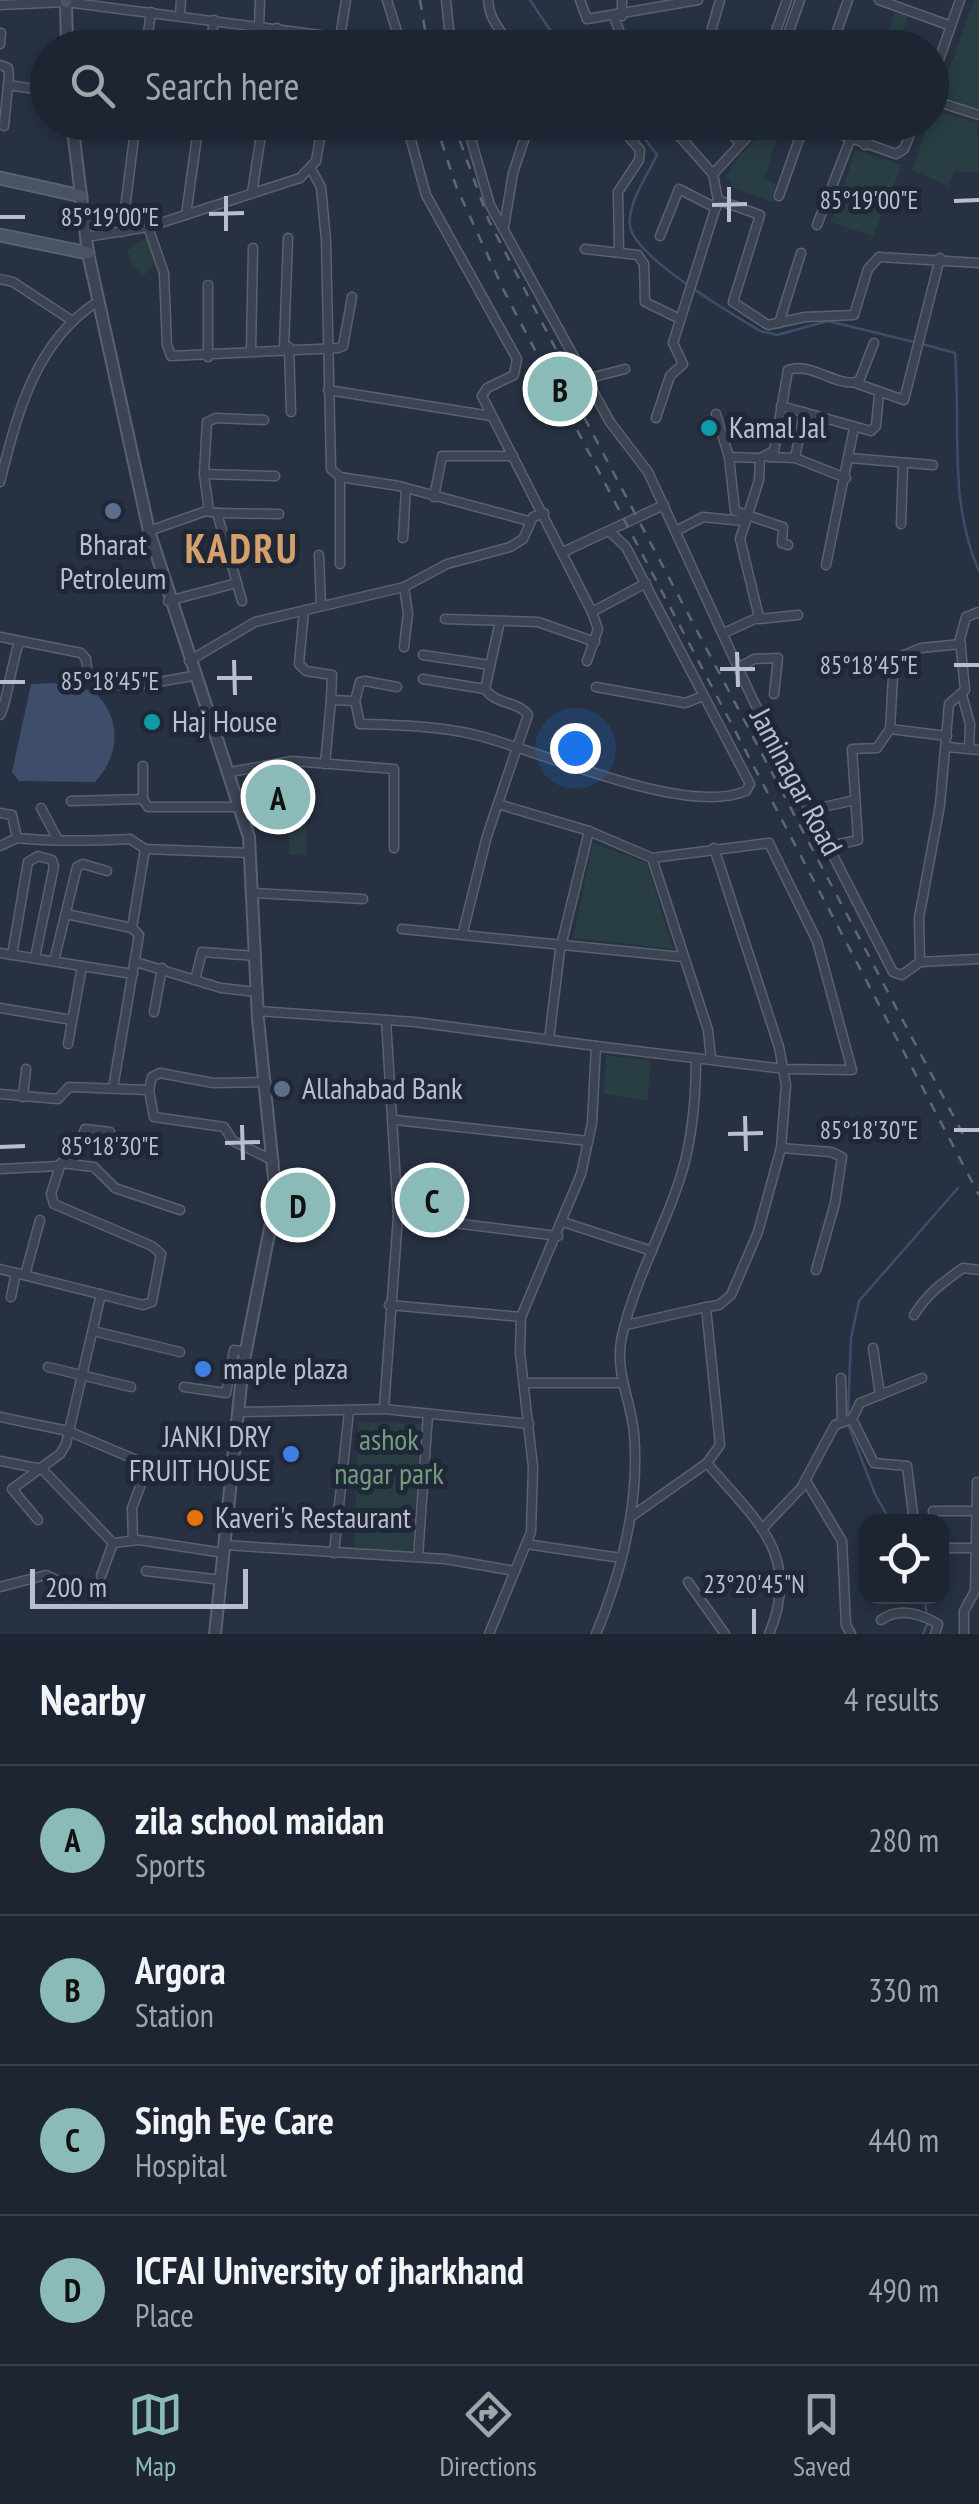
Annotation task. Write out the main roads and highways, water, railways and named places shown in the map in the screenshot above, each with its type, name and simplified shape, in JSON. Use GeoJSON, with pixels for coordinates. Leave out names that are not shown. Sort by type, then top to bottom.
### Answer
{"type":"FeatureCollection","features":[{"type":"Feature","properties":{"kind":"main road"},"geometry":{"type":"LineString","coordinates":[[0,178],[81,196]]}},
{"type":"Feature","properties":{"kind":"main road"},"geometry":{"type":"LineString","coordinates":[[0,235],[88,254]]}},
{"type":"Feature","properties":{"kind":"water"},"geometry":{"type":"Polygon","coordinates":[[[53,683],[93,691],[109,712],[115,736],[113,748],[95,782],[19,781],[12,772],[31,684],[53,683]]]}},
{"type":"Feature","properties":{"kind":"waterway"},"geometry":{"type":"LineString","coordinates":[[530,0],[550,30]]}},
{"type":"Feature","properties":{"kind":"waterway"},"geometry":{"type":"LineString","coordinates":[[646,140],[657,155],[635,199],[630,226],[636,239],[666,269],[760,331],[777,335],[828,321],[914,342]]}},
{"type":"Feature","properties":{"kind":"waterway"},"geometry":{"type":"LineString","coordinates":[[922,344],[955,353],[959,491],[969,545],[979,571]]}},
{"type":"Feature","properties":{"kind":"waterway"},"geometry":{"type":"LineString","coordinates":[[848,1413],[851,1338],[859,1301],[958,1188]]}},
{"type":"Feature","properties":{"kind":"waterway"},"geometry":{"type":"LineString","coordinates":[[849,1427],[886,1514]]}},
{"type":"Feature","properties":{"kind":"waterway"},"geometry":{"type":"LineString","coordinates":[[925,1604],[927,1614]]}},
{"type":"Feature","properties":{"kind":"waterway"},"geometry":{"type":"LineString","coordinates":[[923,1634],[928,1622]]}},
{"type":"Feature","properties":{"kind":"railway"},"geometry":{"type":"LineString","coordinates":[[420,0],[425,30]]}},
{"type":"Feature","properties":{"kind":"railway"},"geometry":{"type":"LineString","coordinates":[[441,140],[456,186],[504,291],[979,1195]]}},
{"type":"Feature","properties":{"kind":"railway"},"geometry":{"type":"LineString","coordinates":[[460,140],[489,221],[586,407]]}},
{"type":"Feature","properties":{"kind":"railway"},"geometry":{"type":"LineString","coordinates":[[575,400],[965,1138]]}},
{"type":"Feature","properties":{"kind":"place","name":"Argora"},"geometry":{"type":"Point","coordinates":[560,389]}},
{"type":"Feature","properties":{"kind":"place","name":"Kamal Jal"},"geometry":{"type":"Point","coordinates":[709,428]}},
{"type":"Feature","properties":{"kind":"place","name":"Bharat Petroleum"},"geometry":{"type":"Point","coordinates":[113,511]}},
{"type":"Feature","properties":{"kind":"place","name":"Haj House"},"geometry":{"type":"Point","coordinates":[152,722]}},
{"type":"Feature","properties":{"kind":"place","name":"zila school maidan"},"geometry":{"type":"Point","coordinates":[278,797]}},
{"type":"Feature","properties":{"kind":"place","name":"Allahabad Bank"},"geometry":{"type":"Point","coordinates":[282,1089]}},
{"type":"Feature","properties":{"kind":"place","name":"Singh Eye Care"},"geometry":{"type":"Point","coordinates":[432,1200]}},
{"type":"Feature","properties":{"kind":"place","name":"ICFAI University of jharkhand"},"geometry":{"type":"Point","coordinates":[298,1205]}},
{"type":"Feature","properties":{"kind":"place","name":"maple plaza"},"geometry":{"type":"Point","coordinates":[203,1369]}},
{"type":"Feature","properties":{"kind":"place","name":"JANKI DRY FRUIT HOUSE"},"geometry":{"type":"Point","coordinates":[291,1454]}},
{"type":"Feature","properties":{"kind":"place","name":"Kaveri's Restaurant"},"geometry":{"type":"Point","coordinates":[195,1518]}},
{"type":"Feature","properties":{"kind":"district","name":"KADRU"},"geometry":{"type":"Point","coordinates":[242,549]}},
{"type":"Feature","properties":{"kind":"park label","name":"ashok nagar park"},"geometry":{"type":"Point","coordinates":[389,1457]}}]}
